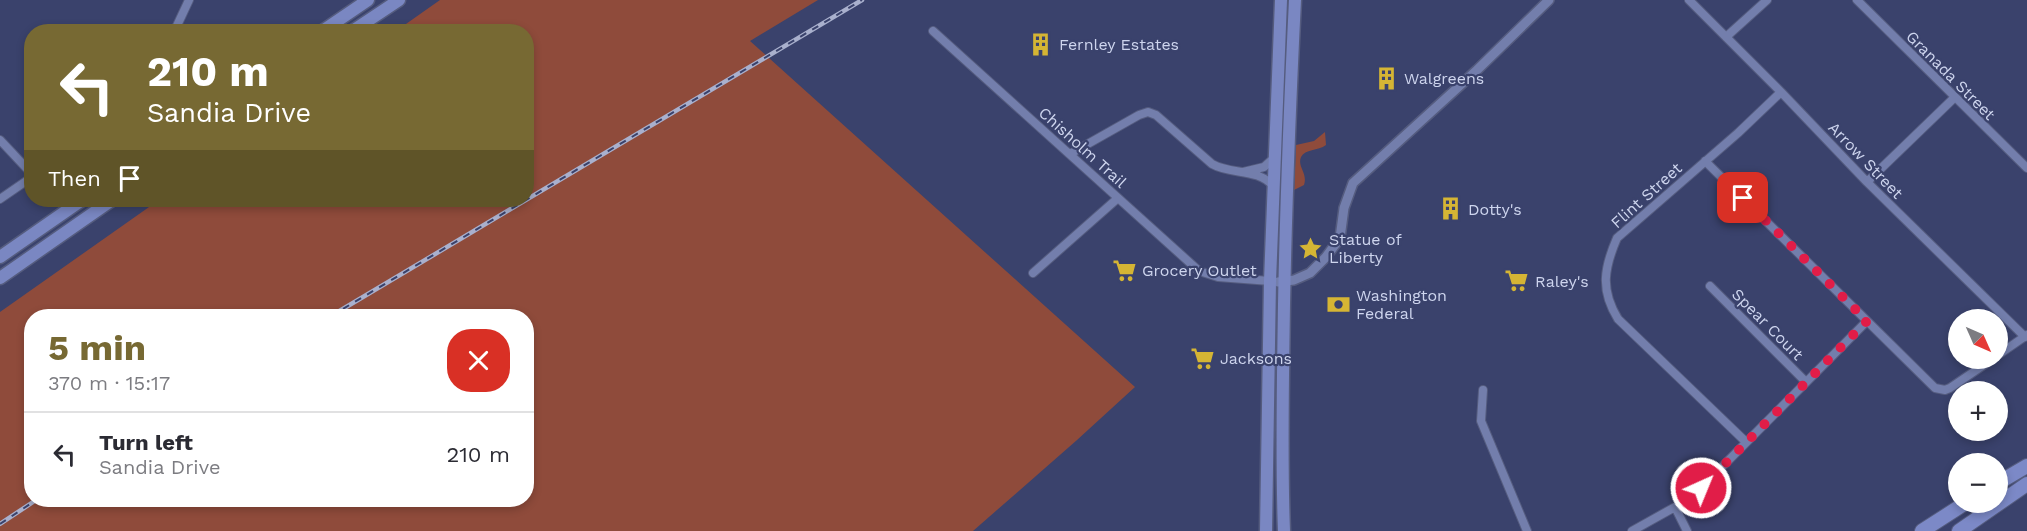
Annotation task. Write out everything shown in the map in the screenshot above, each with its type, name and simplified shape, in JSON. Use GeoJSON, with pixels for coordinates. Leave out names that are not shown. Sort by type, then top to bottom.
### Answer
{"type":"FeatureCollection","features":[{"type":"Feature","properties":{"kind":"highway"},"geometry":{"type":"LineString","coordinates":[[333,24],[368,0]]}},
{"type":"Feature","properties":{"kind":"highway"},"geometry":{"type":"LineString","coordinates":[[363,24],[399,0]]}},
{"type":"Feature","properties":{"kind":"highway"},"geometry":{"type":"LineString","coordinates":[[1266,531],[1270,281],[1281,0]]}},
{"type":"Feature","properties":{"kind":"highway"},"geometry":{"type":"LineString","coordinates":[[1284,531],[1282,383],[1284,282],[1295,0]]}},
{"type":"Feature","properties":{"kind":"highway"},"geometry":{"type":"LineString","coordinates":[[0,257],[72,207]]}},
{"type":"Feature","properties":{"kind":"highway"},"geometry":{"type":"LineString","coordinates":[[0,278],[102,207]]}},
{"type":"Feature","properties":{"kind":"highway"},"geometry":{"type":"LineString","coordinates":[[2008,477],[2027,466]]}},
{"type":"Feature","properties":{"kind":"highway"},"geometry":{"type":"LineString","coordinates":[[1959,531],[2027,484]]}},
{"type":"Feature","properties":{"kind":"highway"},"geometry":{"type":"LineString","coordinates":[[1922,531],[1950,513]]}},
{"type":"Feature","properties":{"kind":"street"},"geometry":{"type":"LineString","coordinates":[[178,24],[189,0]]}},
{"type":"Feature","properties":{"kind":"street"},"geometry":{"type":"LineString","coordinates":[[1270,281],[1284,282],[1310,273],[1317,268],[1340,238],[1344,208],[1353,183],[1477,70],[1549,0]]}},
{"type":"Feature","properties":{"kind":"street","name":"Arrow Street"},"geometry":{"type":"LineString","coordinates":[[1689,0],[1867,182],[2026,336]]}},
{"type":"Feature","properties":{"kind":"street"},"geometry":{"type":"LineString","coordinates":[[1726,37],[1767,0]]}},
{"type":"Feature","properties":{"kind":"street","name":"Granada Street"},"geometry":{"type":"LineString","coordinates":[[1857,0],[2027,168]]}},
{"type":"Feature","properties":{"kind":"street","name":"Chisholm Trail"},"geometry":{"type":"LineString","coordinates":[[933,31],[1199,271],[1218,277],[1270,281]]}},
{"type":"Feature","properties":{"kind":"street","name":"Flint Street"},"geometry":{"type":"LineString","coordinates":[[1746,442],[1618,319],[1610,306],[1606,292],[1607,261],[1617,238],[1781,92]]}},
{"type":"Feature","properties":{"kind":"street"},"geometry":{"type":"LineString","coordinates":[[1867,182],[1954,98]]}},
{"type":"Feature","properties":{"kind":"street"},"geometry":{"type":"LineString","coordinates":[[1070,154],[1148,112],[1156,115],[1212,164],[1221,169],[1263,177],[1273,186]]}},
{"type":"Feature","properties":{"kind":"street"},"geometry":{"type":"LineString","coordinates":[[0,140],[24,166]]}},
{"type":"Feature","properties":{"kind":"street"},"geometry":{"type":"LineString","coordinates":[[1243,172],[1264,167],[1274,158]]}},
{"type":"Feature","properties":{"kind":"street"},"geometry":{"type":"LineString","coordinates":[[1705,161],[1924,380],[1940,390],[1945,390],[1978,369]]}},
{"type":"Feature","properties":{"kind":"street"},"geometry":{"type":"LineString","coordinates":[[0,199],[24,181]]}},
{"type":"Feature","properties":{"kind":"street"},"geometry":{"type":"LineString","coordinates":[[1033,273],[1118,198]]}},
{"type":"Feature","properties":{"kind":"street","name":"Spear Court"},"geometry":{"type":"LineString","coordinates":[[1710,286],[1806,382]]}},
{"type":"Feature","properties":{"kind":"street"},"geometry":{"type":"LineString","coordinates":[[1632,531],[1675,507],[1701,488],[1867,321]]}},
{"type":"Feature","properties":{"kind":"street"},"geometry":{"type":"LineString","coordinates":[[2008,348],[2026,336]]}},
{"type":"Feature","properties":{"kind":"street"},"geometry":{"type":"LineString","coordinates":[[1483,390],[1480,422],[1527,531]]}},
{"type":"Feature","properties":{"kind":"street"},"geometry":{"type":"LineString","coordinates":[[1675,507],[1687,531]]}},
{"type":"Feature","properties":{"kind":"shaded area"},"geometry":{"type":"Polygon","coordinates":[[[440,0],[818,0],[750,41],[1135,387],[973,531],[0,531],[0,312],[149,207],[534,207],[534,24],[406,24],[440,0]]]}},
{"type":"Feature","properties":{"kind":"shaded area"},"geometry":{"type":"Polygon","coordinates":[[[1325,132],[1326,145],[1305,153],[1301,157],[1300,164],[1305,181],[1304,185],[1294,190],[1296,145],[1314,141],[1325,132]]]}},
{"type":"Feature","properties":{"kind":"railway"},"geometry":{"type":"LineString","coordinates":[[534,195],[862,0]]}},
{"type":"Feature","properties":{"kind":"railway"},"geometry":{"type":"LineString","coordinates":[[343,309],[514,207]]}},
{"type":"Feature","properties":{"kind":"railway"},"geometry":{"type":"LineString","coordinates":[[0,524],[26,507]]}},
{"type":"Feature","properties":{"kind":"place","name":"Fernley Estates"},"geometry":{"type":"Point","coordinates":[1041,44]}},
{"type":"Feature","properties":{"kind":"place","name":"Walgreens"},"geometry":{"type":"Point","coordinates":[1386,78]}},
{"type":"Feature","properties":{"kind":"place","name":"Dotty's"},"geometry":{"type":"Point","coordinates":[1450,209]}},
{"type":"Feature","properties":{"kind":"place","name":"Statue of Liberty"},"geometry":{"type":"Point","coordinates":[1311,248]}},
{"type":"Feature","properties":{"kind":"place","name":"Grocery Outlet"},"geometry":{"type":"Point","coordinates":[1124,270]}},
{"type":"Feature","properties":{"kind":"place","name":"Raley's"},"geometry":{"type":"Point","coordinates":[1517,281]}},
{"type":"Feature","properties":{"kind":"place","name":"Washington Federal"},"geometry":{"type":"Point","coordinates":[1338,304]}},
{"type":"Feature","properties":{"kind":"place","name":"Jacksons"},"geometry":{"type":"Point","coordinates":[1202,358]}},
{"type":"Feature","properties":{"kind":"route"},"geometry":{"type":"LineString","coordinates":[[1701,488],[1867,321],[1743,198]]}}]}
